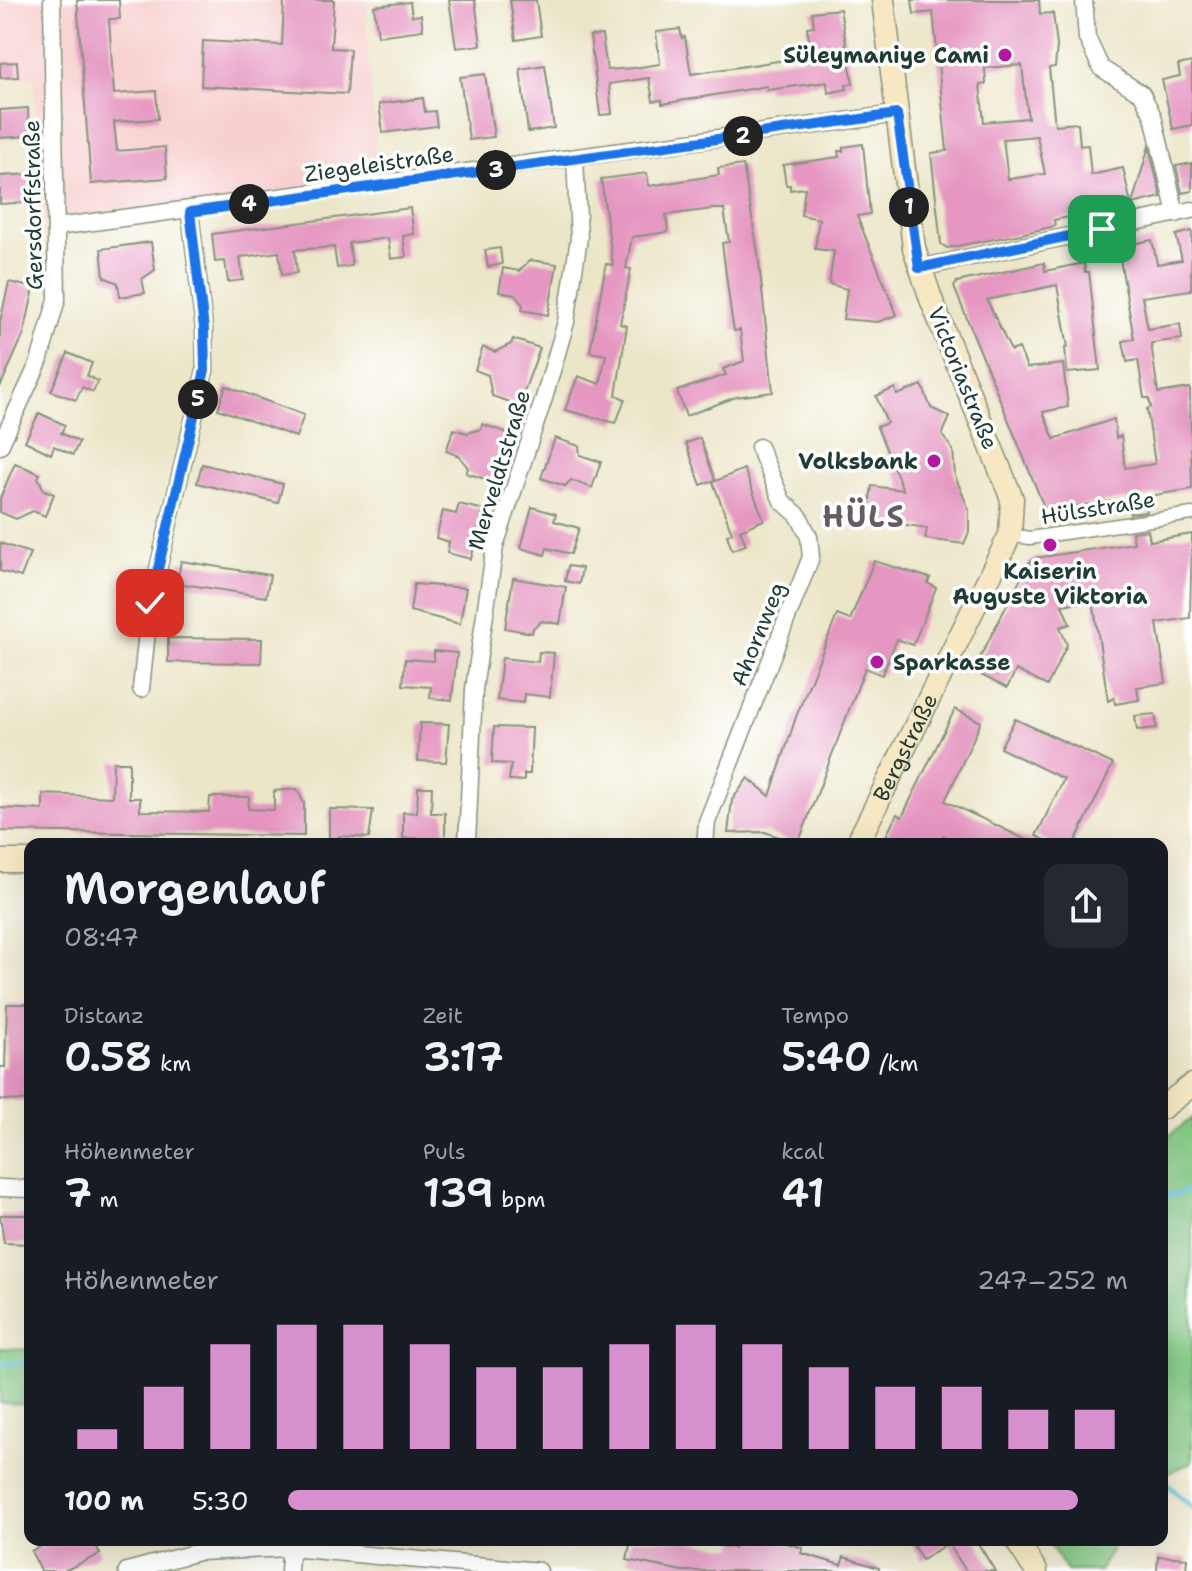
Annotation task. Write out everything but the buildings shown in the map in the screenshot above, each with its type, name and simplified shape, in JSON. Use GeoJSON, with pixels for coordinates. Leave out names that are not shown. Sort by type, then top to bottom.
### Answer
{"type":"FeatureCollection","features":[{"type":"Feature","properties":{"kind":"main road","name":"Victoriastraße"},"geometry":{"type":"LineString","coordinates":[[883,0],[919,268],[1012,499],[1012,527]]}},
{"type":"Feature","properties":{"kind":"main road","name":"Bergstraße"},"geometry":{"type":"LineString","coordinates":[[860,838],[1012,527]]}},
{"type":"Feature","properties":{"kind":"main road"},"geometry":{"type":"LineString","coordinates":[[0,861],[24,861]]}},
{"type":"Feature","properties":{"kind":"main road"},"geometry":{"type":"LineString","coordinates":[[1168,1097],[1192,1085]]}},
{"type":"Feature","properties":{"kind":"main road"},"geometry":{"type":"LineString","coordinates":[[1020,1546],[1036,1571]]}},
{"type":"Feature","properties":{"kind":"street","name":"Gersdorffstraße"},"geometry":{"type":"LineString","coordinates":[[0,446],[39,362],[57,299],[52,0]]}},
{"type":"Feature","properties":{"kind":"street"},"geometry":{"type":"LineString","coordinates":[[919,268],[1184,212],[1153,116],[1142,94],[1101,68],[1087,38],[1084,0]]}},
{"type":"Feature","properties":{"kind":"street","name":"Ziegeleistraße"},"geometry":{"type":"LineString","coordinates":[[56,227],[190,212],[897,114]]}},
{"type":"Feature","properties":{"kind":"street","name":"Merveldtstraße"},"geometry":{"type":"LineString","coordinates":[[467,838],[474,689],[495,546],[566,322],[579,238],[575,159]]}},
{"type":"Feature","properties":{"kind":"street"},"geometry":{"type":"LineString","coordinates":[[141,689],[150,603],[205,370],[204,329],[190,212]]}},
{"type":"Feature","properties":{"kind":"street","name":"Ahornweg"},"geometry":{"type":"LineString","coordinates":[[706,838],[707,822],[811,557],[809,537],[799,516],[782,501],[759,447]]}},
{"type":"Feature","properties":{"kind":"street","name":"Hülsstraße"},"geometry":{"type":"LineString","coordinates":[[1012,527],[1030,538],[1192,514]]}},
{"type":"Feature","properties":{"kind":"street"},"geometry":{"type":"LineString","coordinates":[[0,1188],[24,1189]]}},
{"type":"Feature","properties":{"kind":"street"},"geometry":{"type":"LineString","coordinates":[[127,1571],[198,1552],[268,1546]]}},
{"type":"Feature","properties":{"kind":"street"},"geometry":{"type":"LineString","coordinates":[[289,1571],[291,1546]]}},
{"type":"Feature","properties":{"kind":"street"},"geometry":{"type":"LineString","coordinates":[[309,1546],[539,1571]]}},
{"type":"Feature","properties":{"kind":"shaded area"},"geometry":{"type":"Polygon","coordinates":[[[0,0],[367,0],[366,31],[381,186],[44,234],[34,78],[0,79],[0,0]]]}},
{"type":"Feature","properties":{"kind":"green space"},"geometry":{"type":"Polygon","coordinates":[[[1192,1118],[1192,1462],[1168,1473],[1168,1136],[1192,1118]]]}},
{"type":"Feature","properties":{"kind":"green space"},"geometry":{"type":"Polygon","coordinates":[[[0,1348],[24,1350],[24,1404],[0,1403],[0,1348]]]}},
{"type":"Feature","properties":{"kind":"green space"},"geometry":{"type":"Polygon","coordinates":[[[1051,1546],[1114,1546],[1099,1571],[1067,1571],[1051,1546]]]}},
{"type":"Feature","properties":{"kind":"waterway"},"geometry":{"type":"LineString","coordinates":[[1168,1196],[1192,1189]]}},
{"type":"Feature","properties":{"kind":"waterway"},"geometry":{"type":"LineString","coordinates":[[0,1363],[24,1364]]}},
{"type":"Feature","properties":{"kind":"waterway"},"geometry":{"type":"LineString","coordinates":[[1168,1485],[1192,1507]]}},
{"type":"Feature","properties":{"kind":"place","name":"Süleymaniye Cami"},"geometry":{"type":"Point","coordinates":[1005,55]}},
{"type":"Feature","properties":{"kind":"place","name":"Volksbank"},"geometry":{"type":"Point","coordinates":[934,461]}},
{"type":"Feature","properties":{"kind":"place","name":"Kaiserin Auguste Viktoria"},"geometry":{"type":"Point","coordinates":[1050,545]}},
{"type":"Feature","properties":{"kind":"place","name":"Sparkasse"},"geometry":{"type":"Point","coordinates":[877,662]}},
{"type":"Feature","properties":{"kind":"district","name":"HÜLS"},"geometry":{"type":"Point","coordinates":[864,516]}},
{"type":"Feature","properties":{"kind":"route"},"geometry":{"type":"LineString","coordinates":[[150,603],[205,370],[204,329],[190,212],[897,114],[919,268],[1102,229]]}}]}
